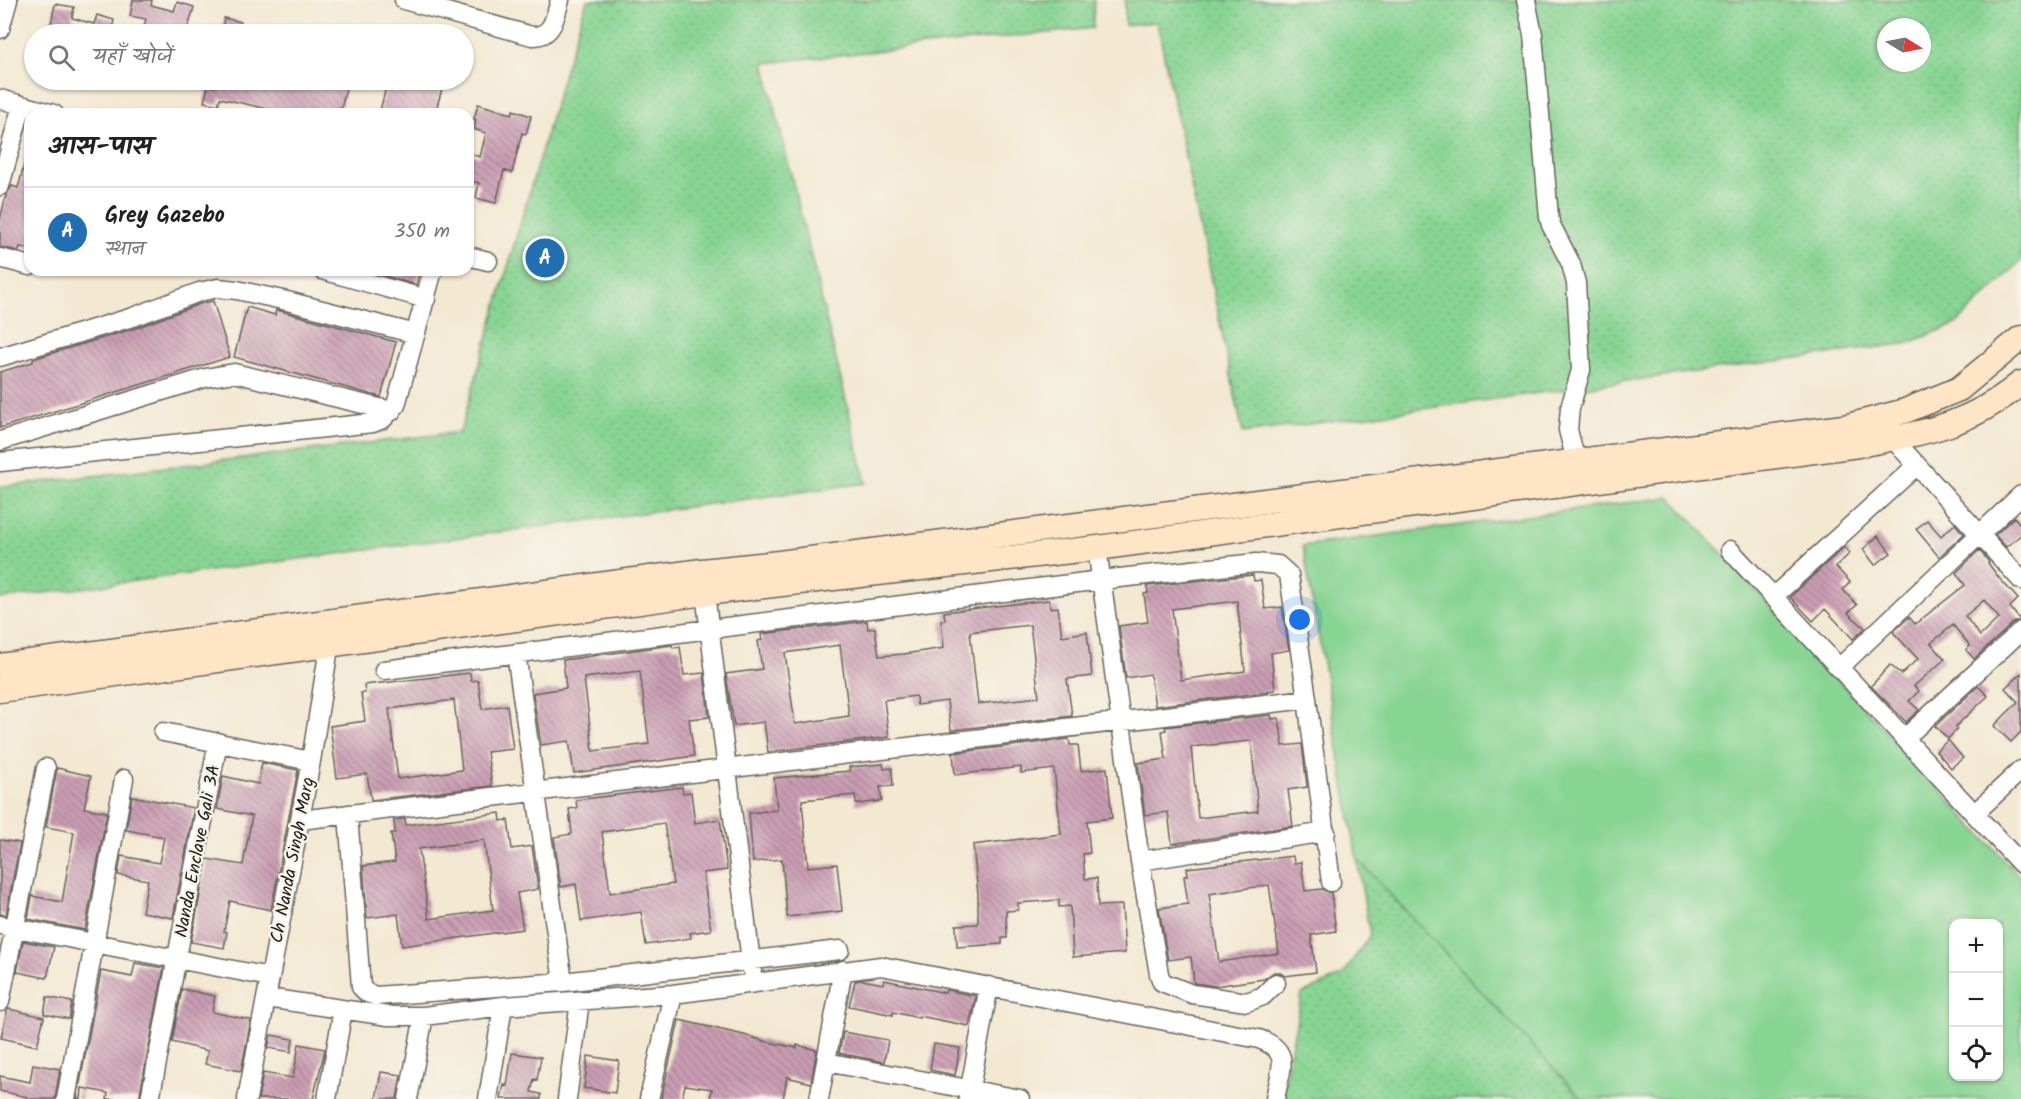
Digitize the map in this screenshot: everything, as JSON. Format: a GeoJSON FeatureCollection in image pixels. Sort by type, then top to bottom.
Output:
{"type":"FeatureCollection","features":[{"type":"Feature","properties":{"kind":"street"},"geometry":{"type":"LineString","coordinates":[[0,29],[8,0]]}},
{"type":"Feature","properties":{"kind":"street"},"geometry":{"type":"LineString","coordinates":[[404,0],[540,37],[548,33],[553,26],[560,0]]}},
{"type":"Feature","properties":{"kind":"street"},"geometry":{"type":"LineString","coordinates":[[1526,0],[1533,35],[1549,217],[1571,264],[1576,283],[1581,370],[1570,408],[1568,424],[1569,441],[1576,461]]}},
{"type":"Feature","properties":{"kind":"street"},"geometry":{"type":"LineString","coordinates":[[0,99],[33,108]]}},
{"type":"Feature","properties":{"kind":"street"},"geometry":{"type":"LineString","coordinates":[[0,186],[22,105]]}},
{"type":"Feature","properties":{"kind":"street"},"geometry":{"type":"LineString","coordinates":[[0,258],[24,264]]}},
{"type":"Feature","properties":{"kind":"street"},"geometry":{"type":"LineString","coordinates":[[474,258],[488,261]]}},
{"type":"Feature","properties":{"kind":"street"},"geometry":{"type":"LineString","coordinates":[[344,276],[426,299]]}},
{"type":"Feature","properties":{"kind":"street"},"geometry":{"type":"LineString","coordinates":[[0,462],[373,423],[383,419],[396,405],[432,276]]}},
{"type":"Feature","properties":{"kind":"street"},"geometry":{"type":"LineString","coordinates":[[0,357],[133,316],[199,292],[218,288],[277,299],[416,334]]}},
{"type":"Feature","properties":{"kind":"street"},"geometry":{"type":"LineString","coordinates":[[0,666],[705,593],[781,574],[1576,461],[1844,427],[1905,411],[1959,389],[2021,338]]}},
{"type":"Feature","properties":{"kind":"street"},"geometry":{"type":"LineString","coordinates":[[0,441],[223,374],[234,374],[392,411]]}},
{"type":"Feature","properties":{"kind":"street"},"geometry":{"type":"LineString","coordinates":[[0,690],[702,571],[781,574],[1097,548],[1858,446],[1952,425],[1980,412],[2021,383]]}},
{"type":"Feature","properties":{"kind":"street"},"geometry":{"type":"LineString","coordinates":[[1875,419],[2021,580]]}},
{"type":"Feature","properties":{"kind":"street"},"geometry":{"type":"LineString","coordinates":[[1773,597],[1916,465]]}},
{"type":"Feature","properties":{"kind":"street"},"geometry":{"type":"LineString","coordinates":[[1839,668],[2021,495]]}},
{"type":"Feature","properties":{"kind":"street"},"geometry":{"type":"LineString","coordinates":[[1097,548],[1140,861],[1162,982],[1192,994],[1247,1002],[1263,996],[1276,983]]}},
{"type":"Feature","properties":{"kind":"street"},"geometry":{"type":"LineString","coordinates":[[1730,550],[2021,864]]}},
{"type":"Feature","properties":{"kind":"street"},"geometry":{"type":"LineString","coordinates":[[384,670],[1101,580],[1256,563],[1278,565],[1289,575],[1326,832],[1331,882]]}},
{"type":"Feature","properties":{"kind":"street"},"geometry":{"type":"LineString","coordinates":[[705,593],[754,984]]}},
{"type":"Feature","properties":{"kind":"street"},"geometry":{"type":"LineString","coordinates":[[1905,738],[2021,631]]}},
{"type":"Feature","properties":{"kind":"street","name":"Ch Nanda Singh Marg"},"geometry":{"type":"LineString","coordinates":[[247,1099],[311,761],[331,633]]}},
{"type":"Feature","properties":{"kind":"street"},"geometry":{"type":"LineString","coordinates":[[516,653],[563,982]]}},
{"type":"Feature","properties":{"kind":"street"},"geometry":{"type":"LineString","coordinates":[[300,820],[1307,699]]}},
{"type":"Feature","properties":{"kind":"street"},"geometry":{"type":"LineString","coordinates":[[163,732],[311,761]]}},
{"type":"Feature","properties":{"kind":"street","name":"Nanda Enclave Gali 3A"},"geometry":{"type":"LineString","coordinates":[[150,1099],[218,742]]}},
{"type":"Feature","properties":{"kind":"street"},"geometry":{"type":"LineString","coordinates":[[0,1002],[7,927],[46,768]]}},
{"type":"Feature","properties":{"kind":"street"},"geometry":{"type":"LineString","coordinates":[[1974,814],[2021,770]]}},
{"type":"Feature","properties":{"kind":"street"},"geometry":{"type":"LineString","coordinates":[[66,1099],[124,779]]}},
{"type":"Feature","properties":{"kind":"street"},"geometry":{"type":"LineString","coordinates":[[348,814],[361,987],[367,993],[376,996],[563,982],[840,950]]}},
{"type":"Feature","properties":{"kind":"street"},"geometry":{"type":"LineString","coordinates":[[1140,861],[1326,832]]}},
{"type":"Feature","properties":{"kind":"street"},"geometry":{"type":"LineString","coordinates":[[7,927],[270,977]]}},
{"type":"Feature","properties":{"kind":"street"},"geometry":{"type":"LineString","coordinates":[[267,998],[388,1017],[424,1016],[503,1006],[673,994],[881,966],[1272,1043],[1279,1049],[1282,1059],[1275,1099]]}},
{"type":"Feature","properties":{"kind":"street"},"geometry":{"type":"LineString","coordinates":[[819,1099],[843,970]]}},
{"type":"Feature","properties":{"kind":"street"},"geometry":{"type":"LineString","coordinates":[[969,1094],[989,986]]}},
{"type":"Feature","properties":{"kind":"street"},"geometry":{"type":"LineString","coordinates":[[649,1099],[673,994]]}},
{"type":"Feature","properties":{"kind":"street"},"geometry":{"type":"LineString","coordinates":[[567,1099],[580,1001]]}},
{"type":"Feature","properties":{"kind":"street"},"geometry":{"type":"LineString","coordinates":[[488,1099],[503,1006]]}},
{"type":"Feature","properties":{"kind":"street"},"geometry":{"type":"LineString","coordinates":[[327,1099],[343,1010]]}},
{"type":"Feature","properties":{"kind":"street"},"geometry":{"type":"LineString","coordinates":[[408,1099],[424,1016]]}},
{"type":"Feature","properties":{"kind":"street"},"geometry":{"type":"LineString","coordinates":[[826,1062],[969,1094],[1020,1099]]}},
{"type":"Feature","properties":{"kind":"green space"},"geometry":{"type":"Polygon","coordinates":[[[587,0],[1094,0],[1093,28],[764,63],[866,483],[0,599],[0,487],[460,432],[587,0]]]}},
{"type":"Feature","properties":{"kind":"green space"},"geometry":{"type":"Polygon","coordinates":[[[1125,0],[2021,0],[2021,261],[1956,324],[1909,343],[1243,433],[1157,22],[1125,25],[1125,0]]]}},
{"type":"Feature","properties":{"kind":"green space"},"geometry":{"type":"Polygon","coordinates":[[[1670,497],[2021,878],[2021,1099],[1582,1099],[1357,859],[1303,546],[1670,497]]]}},
{"type":"Feature","properties":{"kind":"green space"},"geometry":{"type":"Polygon","coordinates":[[[1357,859],[1582,1099],[1281,1099],[1302,994],[1343,975],[1370,935],[1357,859]]]}},
{"type":"Feature","properties":{"kind":"building"},"geometry":{"type":"Polygon","coordinates":[[[133,0],[152,0],[151,5],[174,11],[177,2],[194,7],[189,24],[145,24],[146,19],[130,16],[133,0]]]}},
{"type":"Feature","properties":{"kind":"building"},"geometry":{"type":"Polygon","coordinates":[[[55,4],[74,7],[72,18],[94,24],[51,24],[55,4]]]}},
{"type":"Feature","properties":{"kind":"building"},"geometry":{"type":"Polygon","coordinates":[[[97,15],[114,20],[113,24],[94,24],[97,15]]]}},
{"type":"Feature","properties":{"kind":"building"},"geometry":{"type":"Polygon","coordinates":[[[224,18],[241,22],[240,24],[223,24],[224,18]]]}},
{"type":"Feature","properties":{"kind":"building"},"geometry":{"type":"Polygon","coordinates":[[[207,90],[346,90],[341,108],[263,108],[220,98],[218,105],[204,102],[207,90]]]}},
{"type":"Feature","properties":{"kind":"building"},"geometry":{"type":"Polygon","coordinates":[[[385,90],[442,90],[437,108],[381,108],[385,90]]]}},
{"type":"Feature","properties":{"kind":"building"},"geometry":{"type":"Polygon","coordinates":[[[478,104],[512,114],[513,110],[531,116],[526,134],[522,133],[512,173],[504,170],[496,203],[476,198],[479,183],[474,182],[474,155],[480,157],[486,133],[474,129],[476,120],[474,119],[478,104]]]}},
{"type":"Feature","properties":{"kind":"building"},"geometry":{"type":"Polygon","coordinates":[[[24,166],[24,248],[20,247],[19,251],[0,247],[0,220],[6,195],[12,186],[18,188],[24,166]]]}},
{"type":"Feature","properties":{"kind":"building"},"geometry":{"type":"Polygon","coordinates":[[[385,276],[418,276],[416,285],[385,276]]]}},
{"type":"Feature","properties":{"kind":"building"},"geometry":{"type":"Polygon","coordinates":[[[213,301],[230,357],[0,428],[0,372],[33,362],[33,359],[136,328],[213,301]]]}},
{"type":"Feature","properties":{"kind":"building"},"geometry":{"type":"Polygon","coordinates":[[[247,307],[275,315],[276,310],[396,342],[381,397],[234,357],[247,307]]]}},
{"type":"Feature","properties":{"kind":"building"},"geometry":{"type":"Polygon","coordinates":[[[2014,517],[2021,525],[2021,535],[2006,547],[1995,535],[2014,517]]]}},
{"type":"Feature","properties":{"kind":"building"},"geometry":{"type":"Polygon","coordinates":[[[1927,520],[1941,536],[1955,524],[1964,534],[1939,557],[1916,529],[1927,520]]]}},
{"type":"Feature","properties":{"kind":"building"},"geometry":{"type":"Polygon","coordinates":[[[1878,536],[1891,553],[1875,565],[1863,549],[1878,536]]]}},
{"type":"Feature","properties":{"kind":"building"},"geometry":{"type":"Polygon","coordinates":[[[1844,547],[1850,553],[1836,567],[1850,582],[1843,590],[1857,605],[1848,613],[1865,628],[1853,639],[1825,609],[1813,621],[1790,597],[1844,547]]]}},
{"type":"Feature","properties":{"kind":"building"},"geometry":{"type":"Polygon","coordinates":[[[1979,550],[2018,599],[2010,607],[2020,620],[2013,623],[1974,659],[1966,650],[1970,646],[1953,625],[1931,643],[1945,659],[1914,686],[1919,691],[1909,701],[1919,710],[1906,722],[1871,686],[1890,665],[1901,674],[1918,659],[1893,632],[1909,617],[1915,624],[1965,585],[1956,573],[1979,550]],[[1984,600],[1965,616],[1980,636],[1999,618],[1984,600]]]}},
{"type":"Feature","properties":{"kind":"building"},"geometry":{"type":"Polygon","coordinates":[[[1253,575],[1254,581],[1261,580],[1265,609],[1282,607],[1289,650],[1271,653],[1275,690],[1155,706],[1150,674],[1126,678],[1119,626],[1148,622],[1144,594],[1148,593],[1147,586],[1253,575]],[[1237,601],[1172,609],[1181,680],[1245,671],[1237,601]]]}},
{"type":"Feature","properties":{"kind":"building"},"geometry":{"type":"Polygon","coordinates":[[[1049,600],[1050,608],[1058,607],[1062,636],[1087,632],[1092,676],[1067,679],[1072,716],[951,730],[947,701],[917,705],[916,696],[884,700],[889,737],[768,752],[764,722],[734,726],[726,674],[762,669],[758,641],[762,640],[761,634],[867,621],[868,629],[875,628],[879,656],[904,654],[944,648],[941,620],[945,620],[944,612],[1049,600]],[[1030,625],[970,632],[978,704],[1039,697],[1030,625]],[[840,645],[785,653],[795,724],[849,716],[840,645]]]}},
{"type":"Feature","properties":{"kind":"building"},"geometry":{"type":"Polygon","coordinates":[[[672,645],[673,648],[680,647],[684,675],[704,673],[709,717],[689,719],[694,756],[574,773],[569,741],[541,745],[533,693],[566,688],[563,660],[672,645]],[[640,671],[584,678],[593,751],[649,744],[640,671]]]}},
{"type":"Feature","properties":{"kind":"building"},"geometry":{"type":"Polygon","coordinates":[[[470,673],[471,681],[478,680],[482,709],[507,705],[513,749],[487,752],[492,786],[371,800],[367,774],[337,778],[330,726],[365,721],[361,693],[365,693],[364,685],[470,673]],[[454,700],[389,709],[398,779],[462,770],[454,700]]]}},
{"type":"Feature","properties":{"kind":"building"},"geometry":{"type":"Polygon","coordinates":[[[2021,673],[2021,732],[2011,742],[1994,726],[2018,702],[2005,688],[2021,673]]]}},
{"type":"Feature","properties":{"kind":"building"},"geometry":{"type":"Polygon","coordinates":[[[1978,686],[1988,696],[1955,727],[1957,729],[1948,739],[1935,726],[1978,686]]]}},
{"type":"Feature","properties":{"kind":"building"},"geometry":{"type":"Polygon","coordinates":[[[1271,715],[1272,719],[1279,718],[1283,746],[1302,744],[1307,787],[1288,790],[1293,826],[1172,844],[1168,812],[1145,815],[1138,763],[1166,759],[1162,731],[1166,730],[1165,727],[1271,715]],[[1251,741],[1191,747],[1198,818],[1258,811],[1251,741]]]}},
{"type":"Feature","properties":{"kind":"building"},"geometry":{"type":"Polygon","coordinates":[[[1069,739],[1070,745],[1078,745],[1081,771],[1107,768],[1112,818],[1087,821],[1090,853],[1083,854],[1085,879],[1097,878],[1098,906],[1122,905],[1125,953],[1073,957],[1070,906],[1059,907],[1059,900],[1018,903],[1018,910],[1006,911],[1007,938],[1002,938],[1002,944],[957,947],[956,925],[978,924],[978,894],[973,845],[1061,834],[1054,769],[1021,773],[1021,767],[955,775],[953,753],[1069,739]]]}},
{"type":"Feature","properties":{"kind":"building"},"geometry":{"type":"Polygon","coordinates":[[[1948,740],[1963,758],[1951,768],[1936,751],[1948,740]]]}},
{"type":"Feature","properties":{"kind":"building"},"geometry":{"type":"Polygon","coordinates":[[[262,763],[298,770],[271,910],[230,901],[224,931],[227,932],[224,948],[191,942],[207,859],[243,865],[252,816],[217,809],[223,776],[258,784],[262,763]]]}},
{"type":"Feature","properties":{"kind":"building"},"geometry":{"type":"Polygon","coordinates":[[[883,764],[884,769],[892,768],[893,786],[880,787],[882,801],[856,804],[855,795],[802,800],[808,867],[837,864],[842,911],[787,917],[782,859],[753,862],[749,813],[777,810],[774,778],[850,771],[849,767],[883,764]]]}},
{"type":"Feature","properties":{"kind":"building"},"geometry":{"type":"Polygon","coordinates":[[[57,768],[91,776],[84,808],[107,812],[85,930],[28,919],[32,896],[62,902],[74,832],[46,827],[57,768]]]}},
{"type":"Feature","properties":{"kind":"building"},"geometry":{"type":"Polygon","coordinates":[[[682,787],[683,793],[691,792],[695,823],[720,819],[727,870],[703,873],[711,930],[690,933],[691,938],[646,945],[641,912],[581,921],[576,884],[561,887],[554,837],[572,834],[569,809],[577,808],[576,800],[682,787]],[[664,823],[602,832],[610,893],[673,884],[664,823]]]}},
{"type":"Feature","properties":{"kind":"building"},"geometry":{"type":"Polygon","coordinates":[[[132,796],[194,808],[173,918],[142,912],[148,880],[118,875],[121,856],[159,863],[164,837],[126,830],[132,796]]]}},
{"type":"Feature","properties":{"kind":"building"},"geometry":{"type":"Polygon","coordinates":[[[500,813],[501,821],[508,820],[512,849],[532,846],[538,889],[517,893],[523,929],[402,946],[398,914],[367,918],[363,866],[395,862],[391,833],[395,833],[394,820],[405,819],[406,825],[500,813]],[[484,840],[419,849],[429,919],[493,910],[484,840]]]}},
{"type":"Feature","properties":{"kind":"building"},"geometry":{"type":"Polygon","coordinates":[[[0,840],[20,843],[6,915],[0,914],[0,840]]]}},
{"type":"Feature","properties":{"kind":"building"},"geometry":{"type":"Polygon","coordinates":[[[1293,856],[1294,863],[1301,862],[1305,891],[1322,889],[1331,893],[1336,931],[1311,935],[1316,972],[1285,976],[1274,972],[1264,979],[1215,986],[1194,983],[1191,957],[1168,960],[1159,908],[1188,904],[1184,876],[1188,875],[1187,868],[1293,856]],[[1269,885],[1209,894],[1219,962],[1279,953],[1269,885]]]}},
{"type":"Feature","properties":{"kind":"building"},"geometry":{"type":"Polygon","coordinates":[[[23,941],[54,947],[47,978],[17,972],[23,941]]]}},
{"type":"Feature","properties":{"kind":"building"},"geometry":{"type":"Polygon","coordinates":[[[135,963],[164,968],[139,1099],[107,1099],[108,1093],[82,1088],[81,1099],[77,1099],[101,971],[132,977],[135,963]]]}},
{"type":"Feature","properties":{"kind":"building"},"geometry":{"type":"Polygon","coordinates":[[[884,980],[945,993],[946,990],[976,996],[969,1026],[849,1006],[855,981],[883,984],[884,980]]]}},
{"type":"Feature","properties":{"kind":"building"},"geometry":{"type":"Polygon","coordinates":[[[182,989],[215,996],[212,1012],[251,1020],[241,1071],[205,1064],[208,1051],[172,1042],[182,989]]]}},
{"type":"Feature","properties":{"kind":"building"},"geometry":{"type":"Polygon","coordinates":[[[47,997],[72,1002],[69,1019],[44,1014],[47,997]]]}},
{"type":"Feature","properties":{"kind":"building"},"geometry":{"type":"Polygon","coordinates":[[[9,1009],[44,1017],[37,1046],[1,1038],[9,1009]]]}},
{"type":"Feature","properties":{"kind":"building"},"geometry":{"type":"Polygon","coordinates":[[[679,1020],[768,1042],[817,1050],[811,1083],[787,1077],[783,1099],[710,1099],[712,1089],[685,1085],[682,1099],[661,1099],[679,1020]]]}},
{"type":"Feature","properties":{"kind":"building"},"geometry":{"type":"Polygon","coordinates":[[[843,1032],[888,1040],[884,1062],[839,1053],[843,1032]]]}},
{"type":"Feature","properties":{"kind":"building"},"geometry":{"type":"Polygon","coordinates":[[[271,1035],[293,1039],[291,1052],[268,1048],[271,1035]]]}},
{"type":"Feature","properties":{"kind":"building"},"geometry":{"type":"Polygon","coordinates":[[[299,1044],[325,1049],[313,1099],[258,1099],[263,1073],[293,1078],[299,1044]]]}},
{"type":"Feature","properties":{"kind":"building"},"geometry":{"type":"Polygon","coordinates":[[[934,1044],[960,1048],[955,1075],[930,1070],[934,1044]]]}},
{"type":"Feature","properties":{"kind":"building"},"geometry":{"type":"Polygon","coordinates":[[[512,1053],[541,1057],[537,1080],[534,1079],[531,1092],[541,1094],[541,1099],[501,1099],[504,1085],[507,1086],[512,1053]]]}},
{"type":"Feature","properties":{"kind":"building"},"geometry":{"type":"Polygon","coordinates":[[[588,1056],[619,1061],[615,1093],[584,1088],[588,1056]]]}},
{"type":"Feature","properties":{"kind":"building"},"geometry":{"type":"Polygon","coordinates":[[[33,1064],[60,1069],[55,1099],[28,1099],[28,1097],[0,1091],[0,1076],[30,1082],[33,1064]]]}},
{"type":"Feature","properties":{"kind":"building"},"geometry":{"type":"Polygon","coordinates":[[[381,1072],[401,1075],[397,1099],[376,1099],[381,1072]]]}},
{"type":"Feature","properties":{"kind":"place","name":"Grey Gazebo"},"geometry":{"type":"Point","coordinates":[545,258]}}]}
